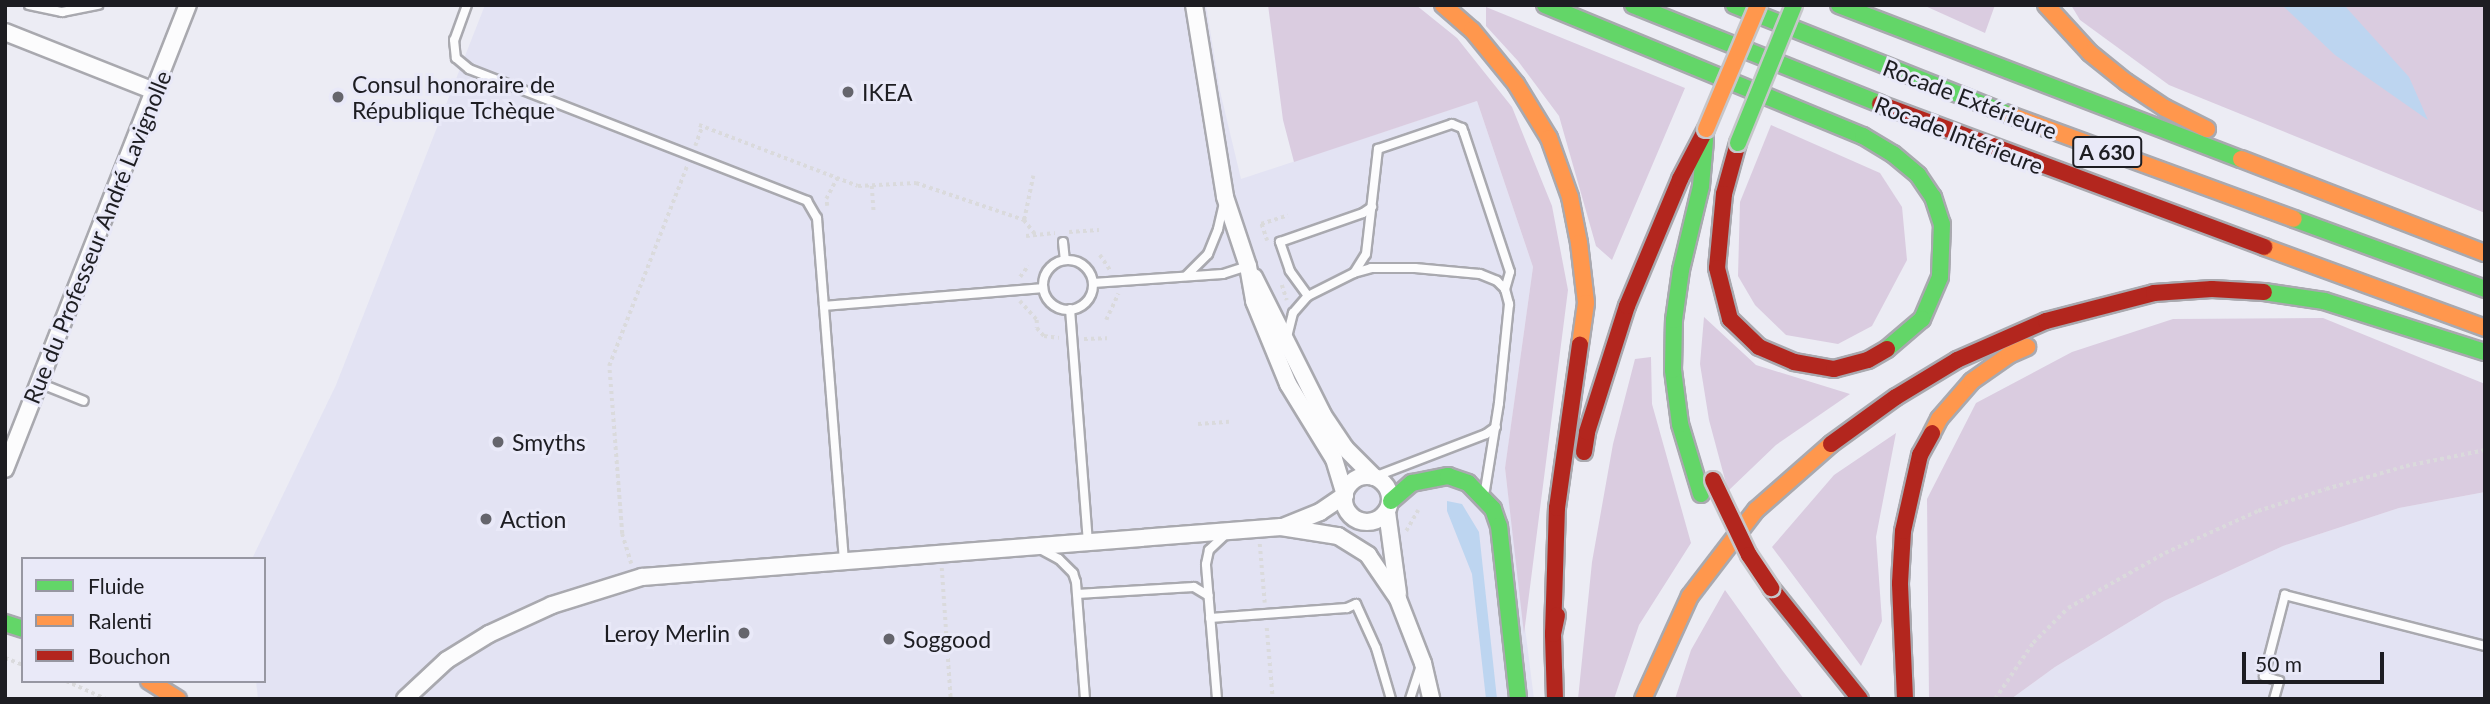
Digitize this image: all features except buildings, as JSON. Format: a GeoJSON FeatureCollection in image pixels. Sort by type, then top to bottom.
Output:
{"type":"FeatureCollection","features":[{"type":"Feature","properties":{"kind":"main road"},"geometry":{"type":"LineString","coordinates":[[1443,5],[1472,30],[1516,84],[1549,138],[1570,197],[1578,243],[1586,303],[1557,508],[1553,634],[1555,699]]}},
{"type":"Feature","properties":{"kind":"main road"},"geometry":{"type":"LineString","coordinates":[[1545,5],[1863,136],[1893,154],[1918,175],[1933,197],[1942,224],[1944,256],[1940,277],[1922,319],[1888,349],[1868,360],[1834,369],[1794,362],[1759,348],[1730,319],[1717,268],[1724,194],[1738,143]]}},
{"type":"Feature","properties":{"kind":"main road","name":"Rocade Intérieure"},"geometry":{"type":"LineString","coordinates":[[1633,5],[1973,142],[2485,328]]}},
{"type":"Feature","properties":{"kind":"main road","name":"Rocade Extérieure"},"geometry":{"type":"LineString","coordinates":[[1734,5],[1965,99],[2485,289]]}},
{"type":"Feature","properties":{"kind":"main road"},"geometry":{"type":"LineString","coordinates":[[1581,472],[1587,432],[1627,306],[1679,178],[1706,129],[1758,5]]}},
{"type":"Feature","properties":{"kind":"main road"},"geometry":{"type":"LineString","coordinates":[[1690,356],[1695,271],[1705,219],[1714,190],[1738,143],[1794,5]]}},
{"type":"Feature","properties":{"kind":"main road"},"geometry":{"type":"LineString","coordinates":[[1839,5],[2485,253]]}},
{"type":"Feature","properties":{"kind":"main road"},"geometry":{"type":"LineString","coordinates":[[2046,5],[2090,53],[2165,108],[2410,224]]}},
{"type":"Feature","properties":{"kind":"main road"},"geometry":{"type":"LineString","coordinates":[[1706,129],[1701,186],[1681,270],[1674,320],[1673,370],[1681,424],[1701,494],[1736,565],[1860,699]]}},
{"type":"Feature","properties":{"kind":"main road"},"geometry":{"type":"LineString","coordinates":[[1643,699],[1690,596],[1756,510],[1798,470],[1896,397],[1957,360],[2001,339],[2046,321],[2154,293],[2212,289],[2270,292],[2310,299],[2485,352]]}},
{"type":"Feature","properties":{"kind":"main road"},"geometry":{"type":"LineString","coordinates":[[1905,699],[1900,583],[1903,531],[1920,455],[1939,419],[1972,381],[2009,355],[2154,293]]}},
{"type":"Feature","properties":{"kind":"main road"},"geometry":{"type":"LineString","coordinates":[[1707,456],[1713,480],[1786,634]]}},
{"type":"Feature","properties":{"kind":"main road"},"geometry":{"type":"LineString","coordinates":[[1389,507],[1412,483],[1431,477],[1448,476],[1468,483],[1493,509],[1499,526],[1518,699]]}},
{"type":"Feature","properties":{"kind":"main road"},"geometry":{"type":"LineString","coordinates":[[1553,634],[1573,527]]}},
{"type":"Feature","properties":{"kind":"main road"},"geometry":{"type":"LineString","coordinates":[[1661,699],[1690,596]]}},
{"type":"Feature","properties":{"kind":"main road"},"geometry":{"type":"LineString","coordinates":[[152,683],[178,699]]}},
{"type":"Feature","properties":{"kind":"street","name":"Rue du Professeur André Lavignolle"},"geometry":{"type":"LineString","coordinates":[[5,469],[188,5]]}},
{"type":"Feature","properties":{"kind":"street"},"geometry":{"type":"LineString","coordinates":[[1194,5],[1225,197],[1248,266],[1254,301],[1269,342],[1288,384],[1334,459],[1347,510],[1359,520],[1374,521],[1389,507]]}},
{"type":"Feature","properties":{"kind":"street"},"geometry":{"type":"LineString","coordinates":[[5,32],[154,91]]}},
{"type":"Feature","properties":{"kind":"street"},"geometry":{"type":"LineString","coordinates":[[1248,266],[1336,435],[1374,477],[1387,486],[1398,599]]}},
{"type":"Feature","properties":{"kind":"street"},"geometry":{"type":"LineString","coordinates":[[1281,527],[1320,512],[1345,495],[1359,478],[1374,477]]}},
{"type":"Feature","properties":{"kind":"street"},"geometry":{"type":"LineString","coordinates":[[405,699],[432,671],[479,639],[552,605],[642,577],[1281,527],[1318,531],[1351,541],[1368,555],[1398,599],[1423,663],[1432,699]]}},
{"type":"Feature","properties":{"kind":"lane"},"geometry":{"type":"LineString","coordinates":[[29,5],[62,12],[98,5]]}},
{"type":"Feature","properties":{"kind":"lane"},"geometry":{"type":"LineString","coordinates":[[467,5],[454,40],[456,58],[469,69],[807,201],[817,218],[844,561]]}},
{"type":"Feature","properties":{"kind":"lane"},"geometry":{"type":"LineString","coordinates":[[1354,273],[1366,254],[1378,149],[1446,125],[1462,128],[1510,272],[1506,289],[1509,304],[1496,427],[1484,498]]}},
{"type":"Feature","properties":{"kind":"lane"},"geometry":{"type":"LineString","coordinates":[[1186,276],[1208,254],[1218,229],[1225,197]]}},
{"type":"Feature","properties":{"kind":"lane"},"geometry":{"type":"LineString","coordinates":[[1308,296],[1290,271],[1280,242],[1363,213],[1372,207]]}},
{"type":"Feature","properties":{"kind":"lane"},"geometry":{"type":"LineString","coordinates":[[1063,242],[1065,260]]}},
{"type":"Feature","properties":{"kind":"lane"},"geometry":{"type":"LineString","coordinates":[[1065,260],[1073,260],[1087,268],[1093,283],[1089,298],[1070,309],[1049,301],[1044,288],[1046,272],[1065,260]]}},
{"type":"Feature","properties":{"kind":"lane"},"geometry":{"type":"LineString","coordinates":[[1093,283],[1223,274],[1248,266]]}},
{"type":"Feature","properties":{"kind":"lane"},"geometry":{"type":"LineString","coordinates":[[1287,340],[1293,313],[1308,296],[1354,273],[1388,267],[1480,274],[1506,289]]}},
{"type":"Feature","properties":{"kind":"lane"},"geometry":{"type":"LineString","coordinates":[[824,306],[1044,288]]}},
{"type":"Feature","properties":{"kind":"lane"},"geometry":{"type":"LineString","coordinates":[[1070,309],[1088,542]]}},
{"type":"Feature","properties":{"kind":"lane"},"geometry":{"type":"LineString","coordinates":[[39,383],[84,401]]}},
{"type":"Feature","properties":{"kind":"lane"},"geometry":{"type":"LineString","coordinates":[[1374,477],[1486,434],[1496,427]]}},
{"type":"Feature","properties":{"kind":"lane"},"geometry":{"type":"LineString","coordinates":[[1217,699],[1206,564],[1209,550],[1229,532]]}},
{"type":"Feature","properties":{"kind":"lane"},"geometry":{"type":"LineString","coordinates":[[1035,546],[1059,559],[1073,573],[1085,699]]}},
{"type":"Feature","properties":{"kind":"lane"},"geometry":{"type":"LineString","coordinates":[[1077,594],[1194,587],[1209,596]]}},
{"type":"Feature","properties":{"kind":"lane"},"geometry":{"type":"LineString","coordinates":[[2274,699],[2279,681],[2264,676],[2285,595],[2485,646]]}},
{"type":"Feature","properties":{"kind":"lane"},"geometry":{"type":"LineString","coordinates":[[1210,618],[1347,608],[1356,604],[1376,648],[1391,699]]}},
{"type":"Feature","properties":{"kind":"lane"},"geometry":{"type":"LineString","coordinates":[[1410,699],[1423,663]]}},
{"type":"Feature","properties":{"kind":"path"},"geometry":{"type":"LineString","coordinates":[[643,563],[630,564],[622,534],[609,366],[701,126],[858,186],[915,183],[1024,219],[1035,234]]}},
{"type":"Feature","properties":{"kind":"path"},"geometry":{"type":"LineString","coordinates":[[809,167],[811,161]]}},
{"type":"Feature","properties":{"kind":"path"},"geometry":{"type":"LineString","coordinates":[[1024,219],[1033,176]]}},
{"type":"Feature","properties":{"kind":"path"},"geometry":{"type":"LineString","coordinates":[[828,217],[826,199],[837,178]]}},
{"type":"Feature","properties":{"kind":"path"},"geometry":{"type":"LineString","coordinates":[[872,186],[874,212]]}},
{"type":"Feature","properties":{"kind":"path"},"geometry":{"type":"LineString","coordinates":[[1028,267],[1018,279],[1020,302],[1037,320],[1037,328],[1044,336],[1072,339],[1107,338]]}},
{"type":"Feature","properties":{"kind":"path"},"geometry":{"type":"LineString","coordinates":[[1198,424],[1229,422]]}},
{"type":"Feature","properties":{"kind":"path"},"geometry":{"type":"LineString","coordinates":[[1995,699],[2033,643],[2058,617],[2094,592],[2165,553],[2258,511],[2326,489],[2406,466],[2485,450]]}},
{"type":"Feature","properties":{"kind":"path"},"geometry":{"type":"LineString","coordinates":[[941,553],[951,699]]}},
{"type":"Feature","properties":{"kind":"path"},"geometry":{"type":"LineString","coordinates":[[70,683],[106,699]]}},
{"type":"Feature","properties":{"kind":"shaded area"},"geometry":{"type":"Polygon","coordinates":[[[485,5],[1206,5],[1220,91],[1241,179],[1477,101],[1533,267],[1505,469],[1534,699],[258,699],[256,683],[266,683],[266,557],[253,557],[336,385],[485,5]]]}},
{"type":"Feature","properties":{"kind":"shaded area"},"geometry":{"type":"Polygon","coordinates":[[[1268,5],[1416,5],[1457,38],[1512,107],[1552,206],[1568,290],[1524,634],[1505,468],[1533,267],[1477,101],[1294,162],[1283,120],[1268,5]]]}},
{"type":"Feature","properties":{"kind":"shaded area"},"geometry":{"type":"Polygon","coordinates":[[[1923,5],[1995,5],[1985,33],[1923,5]]]}},
{"type":"Feature","properties":{"kind":"shaded area"},"geometry":{"type":"Polygon","coordinates":[[[2071,5],[2485,5],[2485,213],[2169,85],[2080,20],[2071,5]]]}},
{"type":"Feature","properties":{"kind":"shaded area"},"geometry":{"type":"Polygon","coordinates":[[[1486,7],[1685,88],[1612,260],[1596,246],[1559,116],[1518,61],[1486,26],[1486,7]]]}},
{"type":"Feature","properties":{"kind":"shaded area"},"geometry":{"type":"Polygon","coordinates":[[[1771,125],[1880,173],[1902,207],[1907,260],[1872,326],[1838,344],[1786,335],[1755,305],[1738,276],[1740,202],[1771,125]]]}},
{"type":"Feature","properties":{"kind":"shaded area"},"geometry":{"type":"Polygon","coordinates":[[[1704,317],[1756,365],[1850,394],[1776,445],[1728,491],[1709,420],[1700,364],[1704,317]]]}},
{"type":"Feature","properties":{"kind":"shaded area"},"geometry":{"type":"Polygon","coordinates":[[[2323,318],[2485,384],[2485,492],[2399,508],[2283,546],[2164,601],[2055,667],[2011,699],[1929,699],[1927,499],[1976,403],[2072,352],[2173,319],[2323,318]]]}},
{"type":"Feature","properties":{"kind":"shaded area"},"geometry":{"type":"Polygon","coordinates":[[[1651,357],[1652,404],[1691,543],[1639,625],[1614,699],[1578,699],[1592,562],[1613,444],[1635,359],[1651,357]]]}},
{"type":"Feature","properties":{"kind":"shaded area"},"geometry":{"type":"Polygon","coordinates":[[[1896,433],[1876,537],[1882,621],[1861,666],[1772,547],[1834,475],[1896,433]]]}},
{"type":"Feature","properties":{"kind":"shaded area"},"geometry":{"type":"Polygon","coordinates":[[[2485,492],[2485,699],[2011,699],[2055,667],[2164,601],[2283,546],[2399,508],[2485,492]]]}},
{"type":"Feature","properties":{"kind":"shaded area"},"geometry":{"type":"Polygon","coordinates":[[[1725,590],[1804,699],[1675,699],[1691,650],[1725,590]]]}},
{"type":"Feature","properties":{"kind":"water"},"geometry":{"type":"Polygon","coordinates":[[[2282,5],[2344,5],[2409,77],[2428,120],[2335,55],[2282,5]]]}},
{"type":"Feature","properties":{"kind":"water"},"geometry":{"type":"Polygon","coordinates":[[[1447,501],[1462,504],[1479,532],[1497,699],[1486,699],[1472,574],[1447,511],[1447,501]]]}},
{"type":"Feature","properties":{"kind":"traffic: fast"},"geometry":{"type":"LineString","coordinates":[[1545,5],[1863,136],[1893,154],[1918,175],[1933,197],[1942,224],[1940,277],[1922,319],[1887,349]]}},
{"type":"Feature","properties":{"kind":"traffic: fast"},"geometry":{"type":"LineString","coordinates":[[1633,5],[1880,104]]}},
{"type":"Feature","properties":{"kind":"traffic: fast"},"geometry":{"type":"LineString","coordinates":[[1734,5],[2010,115]]}},
{"type":"Feature","properties":{"kind":"traffic: fast"},"geometry":{"type":"LineString","coordinates":[[1738,143],[1794,5]]}},
{"type":"Feature","properties":{"kind":"traffic: fast"},"geometry":{"type":"LineString","coordinates":[[1839,5],[2241,159]]}},
{"type":"Feature","properties":{"kind":"traffic: fast"},"geometry":{"type":"LineString","coordinates":[[1701,494],[1680,424],[1673,370],[1674,320],[1681,270],[1701,186],[1705,140]]}},
{"type":"Feature","properties":{"kind":"traffic: fast"},"geometry":{"type":"LineString","coordinates":[[2294,219],[2485,289]]}},
{"type":"Feature","properties":{"kind":"traffic: fast"},"geometry":{"type":"LineString","coordinates":[[2264,292],[2324,301],[2485,352]]}},
{"type":"Feature","properties":{"kind":"traffic: fast"},"geometry":{"type":"LineString","coordinates":[[1391,501],[1412,483],[1448,476],[1468,483],[1493,509],[1499,526],[1518,699]]}},
{"type":"Feature","properties":{"kind":"traffic: fast"},"geometry":{"type":"LineString","coordinates":[[5,623],[21,628]]}},
{"type":"Feature","properties":{"kind":"traffic: slow"},"geometry":{"type":"LineString","coordinates":[[1443,5],[1472,30],[1516,84],[1549,138],[1570,197],[1579,243],[1586,303],[1580,345]]}},
{"type":"Feature","properties":{"kind":"traffic: slow"},"geometry":{"type":"LineString","coordinates":[[1706,129],[1758,5]]}},
{"type":"Feature","properties":{"kind":"traffic: slow"},"geometry":{"type":"LineString","coordinates":[[2046,5],[2090,53],[2126,82],[2165,108],[2207,129]]}},
{"type":"Feature","properties":{"kind":"traffic: slow"},"geometry":{"type":"LineString","coordinates":[[2010,115],[2294,219]]}},
{"type":"Feature","properties":{"kind":"traffic: slow"},"geometry":{"type":"LineString","coordinates":[[2241,159],[2485,253]]}},
{"type":"Feature","properties":{"kind":"traffic: slow"},"geometry":{"type":"LineString","coordinates":[[2264,247],[2485,328]]}},
{"type":"Feature","properties":{"kind":"traffic: slow"},"geometry":{"type":"LineString","coordinates":[[1932,433],[1939,419],[1972,381],[2009,355],[2027,347]]}},
{"type":"Feature","properties":{"kind":"traffic: slow"},"geometry":{"type":"LineString","coordinates":[[1643,699],[1690,596],[1756,510],[1831,444]]}},
{"type":"Feature","properties":{"kind":"traffic: slow"},"geometry":{"type":"LineString","coordinates":[[152,683],[178,699]]}},
{"type":"Feature","properties":{"kind":"traffic: jam"},"geometry":{"type":"LineString","coordinates":[[1880,104],[2264,247]]}},
{"type":"Feature","properties":{"kind":"traffic: jam"},"geometry":{"type":"LineString","coordinates":[[1584,452],[1587,432],[1627,306],[1680,179],[1706,129]]}},
{"type":"Feature","properties":{"kind":"traffic: jam"},"geometry":{"type":"LineString","coordinates":[[1738,143],[1724,194],[1717,268],[1730,319],[1759,347],[1794,362],[1834,369],[1868,360],[1887,349]]}},
{"type":"Feature","properties":{"kind":"traffic: jam"},"geometry":{"type":"LineString","coordinates":[[1831,444],[1896,397],[1957,360],[2046,321],[2154,293],[2212,289],[2264,292]]}},
{"type":"Feature","properties":{"kind":"traffic: jam"},"geometry":{"type":"LineString","coordinates":[[1553,634],[1557,508],[1580,345]]}},
{"type":"Feature","properties":{"kind":"traffic: jam"},"geometry":{"type":"LineString","coordinates":[[1905,699],[1900,583],[1903,531],[1920,455],[1932,433]]}},
{"type":"Feature","properties":{"kind":"traffic: jam"},"geometry":{"type":"LineString","coordinates":[[1713,480],[1749,555],[1771,588]]}},
{"type":"Feature","properties":{"kind":"traffic: jam"},"geometry":{"type":"LineString","coordinates":[[1771,588],[1860,699]]}},
{"type":"Feature","properties":{"kind":"traffic: jam"},"geometry":{"type":"LineString","coordinates":[[1555,699],[1553,634],[1557,615]]}},
{"type":"Feature","properties":{"kind":"place","name":"IKEA"},"geometry":{"type":"Point","coordinates":[848,92]}},
{"type":"Feature","properties":{"kind":"place","name":"Consul honoraire de République Tchèque"},"geometry":{"type":"Point","coordinates":[338,97]}},
{"type":"Feature","properties":{"kind":"place","name":"Smyths"},"geometry":{"type":"Point","coordinates":[498,442]}},
{"type":"Feature","properties":{"kind":"place","name":"Action"},"geometry":{"type":"Point","coordinates":[486,519]}},
{"type":"Feature","properties":{"kind":"place","name":"Leroy Merlin"},"geometry":{"type":"Point","coordinates":[744,633]}},
{"type":"Feature","properties":{"kind":"place","name":"Soggood"},"geometry":{"type":"Point","coordinates":[889,639]}}]}
